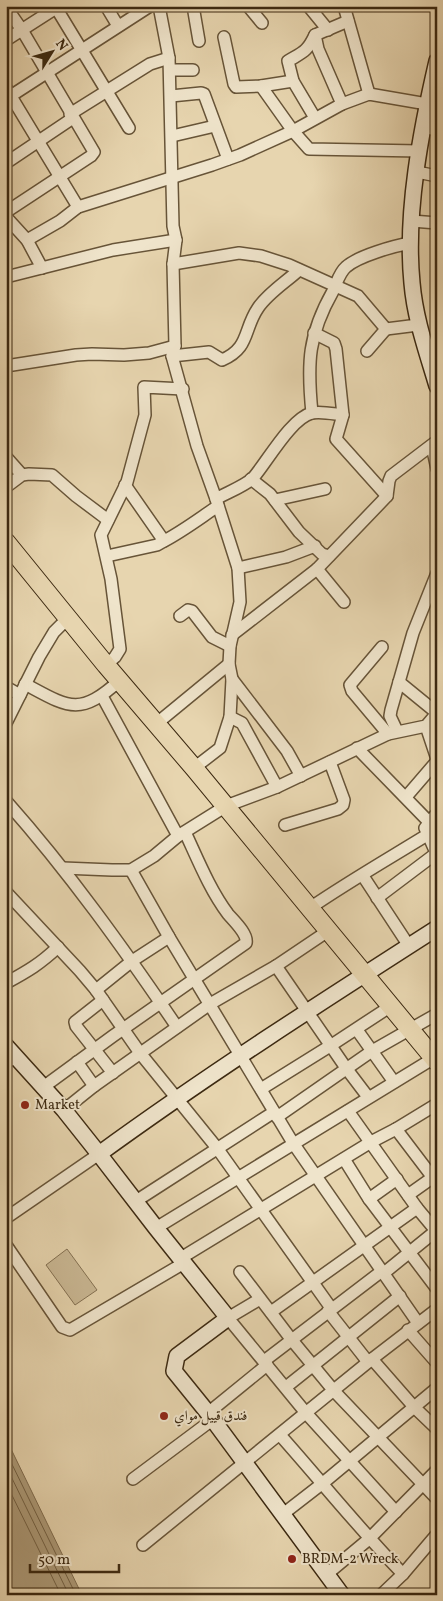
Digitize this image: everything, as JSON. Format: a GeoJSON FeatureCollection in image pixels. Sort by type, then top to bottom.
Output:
{"type":"FeatureCollection","features":[{"type":"Feature","properties":{"kind":"main road"},"geometry":{"type":"LineString","coordinates":[[8,548],[226,806],[435,1060]]}},
{"type":"Feature","properties":{"kind":"street"},"geometry":{"type":"LineString","coordinates":[[106,6],[118,26]]}},
{"type":"Feature","properties":{"kind":"street"},"geometry":{"type":"LineString","coordinates":[[78,207],[61,176],[8,94],[46,74],[150,6]]}},
{"type":"Feature","properties":{"kind":"street"},"geometry":{"type":"LineString","coordinates":[[159,6],[169,64],[172,136],[173,226],[176,240],[173,264],[173,351],[197,446],[238,568],[240,602],[231,640],[229,664],[232,679],[230,717],[220,748],[194,768]]}},
{"type":"Feature","properties":{"kind":"street"},"geometry":{"type":"LineString","coordinates":[[194,6],[199,40]]}},
{"type":"Feature","properties":{"kind":"street"},"geometry":{"type":"LineString","coordinates":[[248,6],[262,23]]}},
{"type":"Feature","properties":{"kind":"street"},"geometry":{"type":"LineString","coordinates":[[312,6],[310,8],[328,30]]}},
{"type":"Feature","properties":{"kind":"street"},"geometry":{"type":"LineString","coordinates":[[344,6],[369,94]]}},
{"type":"Feature","properties":{"kind":"street"},"geometry":{"type":"LineString","coordinates":[[6,7],[22,30],[46,74],[94,152],[6,212]]}},
{"type":"Feature","properties":{"kind":"street"},"geometry":{"type":"LineString","coordinates":[[6,40],[57,7],[129,128]]}},
{"type":"Feature","properties":{"kind":"street"},"geometry":{"type":"LineString","coordinates":[[315,118],[293,81],[288,61],[309,48],[314,35],[348,21]]}},
{"type":"Feature","properties":{"kind":"street"},"geometry":{"type":"LineString","coordinates":[[314,35],[318,49],[342,104]]}},
{"type":"Feature","properties":{"kind":"street"},"geometry":{"type":"LineString","coordinates":[[224,37],[234,84],[239,87],[261,86],[293,81]]}},
{"type":"Feature","properties":{"kind":"street"},"geometry":{"type":"LineString","coordinates":[[437,61],[427,104],[430,129],[420,151],[410,243],[412,283],[418,325],[437,386]]}},
{"type":"Feature","properties":{"kind":"street"},"geometry":{"type":"LineString","coordinates":[[6,163],[106,90],[150,64],[169,64],[193,70]]}},
{"type":"Feature","properties":{"kind":"street"},"geometry":{"type":"LineString","coordinates":[[261,86],[293,132],[310,149],[420,151]]}},
{"type":"Feature","properties":{"kind":"street"},"geometry":{"type":"LineString","coordinates":[[170,96],[204,94],[228,159]]}},
{"type":"Feature","properties":{"kind":"street"},"geometry":{"type":"LineString","coordinates":[[27,240],[60,221],[78,207],[228,159],[293,132],[342,104],[369,94],[427,104]]}},
{"type":"Feature","properties":{"kind":"street"},"geometry":{"type":"LineString","coordinates":[[172,136],[215,126]]}},
{"type":"Feature","properties":{"kind":"street"},"geometry":{"type":"LineString","coordinates":[[417,172],[437,176]]}},
{"type":"Feature","properties":{"kind":"street"},"geometry":{"type":"LineString","coordinates":[[6,217],[27,240],[42,268]]}},
{"type":"Feature","properties":{"kind":"street"},"geometry":{"type":"LineString","coordinates":[[412,221],[437,223]]}},
{"type":"Feature","properties":{"kind":"street"},"geometry":{"type":"LineString","coordinates":[[6,278],[113,250],[176,240]]}},
{"type":"Feature","properties":{"kind":"street"},"geometry":{"type":"LineString","coordinates":[[312,413],[308,376],[309,354],[319,318],[344,269],[350,264],[390,247],[410,243]]}},
{"type":"Feature","properties":{"kind":"street"},"geometry":{"type":"LineString","coordinates":[[173,264],[239,253],[261,256],[299,270],[358,296],[386,329]]}},
{"type":"Feature","properties":{"kind":"street"},"geometry":{"type":"LineString","coordinates":[[6,366],[84,354],[124,355],[173,351],[209,352],[222,360],[240,349],[251,320],[260,306],[299,270]]}},
{"type":"Feature","properties":{"kind":"street"},"geometry":{"type":"LineString","coordinates":[[367,351],[386,329],[418,325]]}},
{"type":"Feature","properties":{"kind":"street"},"geometry":{"type":"LineString","coordinates":[[314,333],[334,343],[336,349],[343,415],[336,439],[387,496]]}},
{"type":"Feature","properties":{"kind":"street"},"geometry":{"type":"LineString","coordinates":[[106,665],[115,657],[120,649],[107,556],[101,537],[126,485],[145,415],[144,387],[183,389]]}},
{"type":"Feature","properties":{"kind":"street"},"geometry":{"type":"LineString","coordinates":[[107,556],[157,545],[188,528],[217,502],[251,479],[274,447],[295,425],[312,413],[343,415]]}},
{"type":"Feature","properties":{"kind":"street"},"geometry":{"type":"LineString","coordinates":[[180,616],[188,610],[192,611],[212,637],[231,640],[317,569],[387,496],[387,486],[392,476],[434,443]]}},
{"type":"Feature","properties":{"kind":"street"},"geometry":{"type":"LineString","coordinates":[[434,443],[437,469]]}},
{"type":"Feature","properties":{"kind":"street"},"geometry":{"type":"LineString","coordinates":[[6,457],[22,475]]}},
{"type":"Feature","properties":{"kind":"street"},"geometry":{"type":"LineString","coordinates":[[6,487],[22,475],[52,475],[108,520]]}},
{"type":"Feature","properties":{"kind":"street"},"geometry":{"type":"LineString","coordinates":[[251,479],[270,494],[299,532],[322,554],[329,556]]}},
{"type":"Feature","properties":{"kind":"street"},"geometry":{"type":"LineString","coordinates":[[126,485],[164,542]]}},
{"type":"Feature","properties":{"kind":"street"},"geometry":{"type":"LineString","coordinates":[[275,500],[325,489]]}},
{"type":"Feature","properties":{"kind":"street"},"geometry":{"type":"LineString","coordinates":[[238,568],[286,557],[315,546]]}},
{"type":"Feature","properties":{"kind":"street"},"geometry":{"type":"LineString","coordinates":[[317,569],[344,602]]}},
{"type":"Feature","properties":{"kind":"street"},"geometry":{"type":"LineString","coordinates":[[392,733],[390,716],[413,633],[433,592],[437,573]]}},
{"type":"Feature","properties":{"kind":"street"},"geometry":{"type":"LineString","coordinates":[[6,723],[48,641],[68,618]]}},
{"type":"Feature","properties":{"kind":"street"},"geometry":{"type":"LineString","coordinates":[[382,648],[350,685],[352,691],[392,733]]}},
{"type":"Feature","properties":{"kind":"street"},"geometry":{"type":"LineString","coordinates":[[156,724],[229,664]]}},
{"type":"Feature","properties":{"kind":"street"},"geometry":{"type":"LineString","coordinates":[[232,679],[287,752],[301,776]]}},
{"type":"Feature","properties":{"kind":"street"},"geometry":{"type":"LineString","coordinates":[[6,687],[22,689],[67,705],[84,703],[102,696],[119,681]]}},
{"type":"Feature","properties":{"kind":"street"},"geometry":{"type":"LineString","coordinates":[[63,868],[131,870],[226,806],[277,787],[392,733],[426,726],[437,713],[400,682]]}},
{"type":"Feature","properties":{"kind":"street"},"geometry":{"type":"LineString","coordinates":[[42,1088],[123,1028],[246,943],[247,940],[217,896],[102,696]]}},
{"type":"Feature","properties":{"kind":"street"},"geometry":{"type":"LineString","coordinates":[[230,717],[241,722],[277,787]]}},
{"type":"Feature","properties":{"kind":"street"},"geometry":{"type":"LineString","coordinates":[[406,797],[437,760],[426,726]]}},
{"type":"Feature","properties":{"kind":"street"},"geometry":{"type":"LineString","coordinates":[[357,748],[428,822]]}},
{"type":"Feature","properties":{"kind":"street"},"geometry":{"type":"LineString","coordinates":[[285,824],[338,809],[343,805],[344,800],[330,762]]}},
{"type":"Feature","properties":{"kind":"street"},"geometry":{"type":"LineString","coordinates":[[6,801],[63,868],[132,961],[177,1027]]}},
{"type":"Feature","properties":{"kind":"street"},"geometry":{"type":"LineString","coordinates":[[377,898],[434,855],[437,855],[425,828],[437,813]]}},
{"type":"Feature","properties":{"kind":"street"},"geometry":{"type":"LineString","coordinates":[[310,908],[427,835]]}},
{"type":"Feature","properties":{"kind":"street"},"geometry":{"type":"LineString","coordinates":[[131,870],[275,1115],[418,1323]]}},
{"type":"Feature","properties":{"kind":"street"},"geometry":{"type":"LineString","coordinates":[[362,876],[409,946]]}},
{"type":"Feature","properties":{"kind":"street"},"geometry":{"type":"LineString","coordinates":[[6,892],[58,946],[96,990],[140,1053],[217,1148],[313,1282],[347,1337],[437,1429]]}},
{"type":"Feature","properties":{"kind":"street"},"geometry":{"type":"LineString","coordinates":[[7,1217],[240,1055],[437,928]]}},
{"type":"Feature","properties":{"kind":"street"},"geometry":{"type":"LineString","coordinates":[[64,1110],[113,1072],[210,1004],[276,966],[328,931]]}},
{"type":"Feature","properties":{"kind":"street"},"geometry":{"type":"LineString","coordinates":[[96,990],[132,961],[169,937]]}},
{"type":"Feature","properties":{"kind":"street"},"geometry":{"type":"LineString","coordinates":[[6,983],[41,963],[58,946]]}},
{"type":"Feature","properties":{"kind":"street"},"geometry":{"type":"LineString","coordinates":[[276,966],[306,1012],[368,1098]]}},
{"type":"Feature","properties":{"kind":"street"},"geometry":{"type":"LineString","coordinates":[[103,1000],[75,1022],[76,1026],[113,1072]]}},
{"type":"Feature","properties":{"kind":"street"},"geometry":{"type":"LineString","coordinates":[[261,1089],[391,1006]]}},
{"type":"Feature","properties":{"kind":"street"},"geometry":{"type":"LineString","coordinates":[[136,1201],[217,1148],[275,1115],[372,1051],[437,1014]]}},
{"type":"Feature","properties":{"kind":"street"},"geometry":{"type":"LineString","coordinates":[[356,1030],[394,1082]]}},
{"type":"Feature","properties":{"kind":"street"},"geometry":{"type":"LineString","coordinates":[[9,1055],[64,1110],[156,1228],[306,1413],[396,1512]]}},
{"type":"Feature","properties":{"kind":"street"},"geometry":{"type":"LineString","coordinates":[[156,1228],[394,1082],[435,1060]]}},
{"type":"Feature","properties":{"kind":"street"},"geometry":{"type":"LineString","coordinates":[[78,1062],[94,1086]]}},
{"type":"Feature","properties":{"kind":"street"},"geometry":{"type":"LineString","coordinates":[[6,1245],[62,1327],[70,1330],[316,1175],[437,1104]]}},
{"type":"Feature","properties":{"kind":"street"},"geometry":{"type":"LineString","coordinates":[[133,1480],[210,1416],[291,1339],[410,1253],[436,1231],[417,1208],[348,1111]]}},
{"type":"Feature","properties":{"kind":"street"},"geometry":{"type":"LineString","coordinates":[[396,1129],[435,1180],[408,1195]]}},
{"type":"Feature","properties":{"kind":"street"},"geometry":{"type":"LineString","coordinates":[[344,1159],[369,1199],[437,1289]]}},
{"type":"Feature","properties":{"kind":"street"},"geometry":{"type":"LineString","coordinates":[[369,1199],[397,1179]]}},
{"type":"Feature","properties":{"kind":"street"},"geometry":{"type":"LineString","coordinates":[[271,1312],[417,1208]]}},
{"type":"Feature","properties":{"kind":"street"},"geometry":{"type":"LineString","coordinates":[[240,1272],[291,1339],[334,1391],[437,1499]]}},
{"type":"Feature","properties":{"kind":"street"},"geometry":{"type":"LineString","coordinates":[[286,1387],[400,1296]]}},
{"type":"Feature","properties":{"kind":"street"},"geometry":{"type":"LineString","coordinates":[[260,1299],[228,1318],[177,1356],[174,1370],[342,1595]]}},
{"type":"Feature","properties":{"kind":"street"},"geometry":{"type":"LineString","coordinates":[[143,1545],[408,1330],[437,1309]]}},
{"type":"Feature","properties":{"kind":"street"},"geometry":{"type":"LineString","coordinates":[[408,1330],[437,1363]]}},
{"type":"Feature","properties":{"kind":"street"},"geometry":{"type":"LineString","coordinates":[[283,1514],[437,1388]]}},
{"type":"Feature","properties":{"kind":"street"},"geometry":{"type":"LineString","coordinates":[[280,1435],[323,1483],[368,1539],[403,1574]]}},
{"type":"Feature","properties":{"kind":"street"},"geometry":{"type":"LineString","coordinates":[[327,1574],[368,1539],[437,1470]]}},
{"type":"Feature","properties":{"kind":"street"},"geometry":{"type":"LineString","coordinates":[[382,1595],[403,1574],[437,1534]]}},
{"type":"Feature","properties":{"kind":"shaded area"},"geometry":{"type":"Polygon","coordinates":[[[67,1249],[97,1290],[75,1305],[46,1265],[67,1249]]]}},
{"type":"Feature","properties":{"kind":"water"},"geometry":{"type":"Polygon","coordinates":[[[6,1441],[12,1451],[82,1595],[6,1595],[6,1441]]]}},
{"type":"Feature","properties":{"kind":"place","name":"Market"},"geometry":{"type":"Point","coordinates":[25,1105]}},
{"type":"Feature","properties":{"kind":"place","name":"فندق قييل مواي"},"geometry":{"type":"Point","coordinates":[164,1416]}},
{"type":"Feature","properties":{"kind":"place","name":"BRDM-2 Wreck"},"geometry":{"type":"Point","coordinates":[292,1559]}}]}
